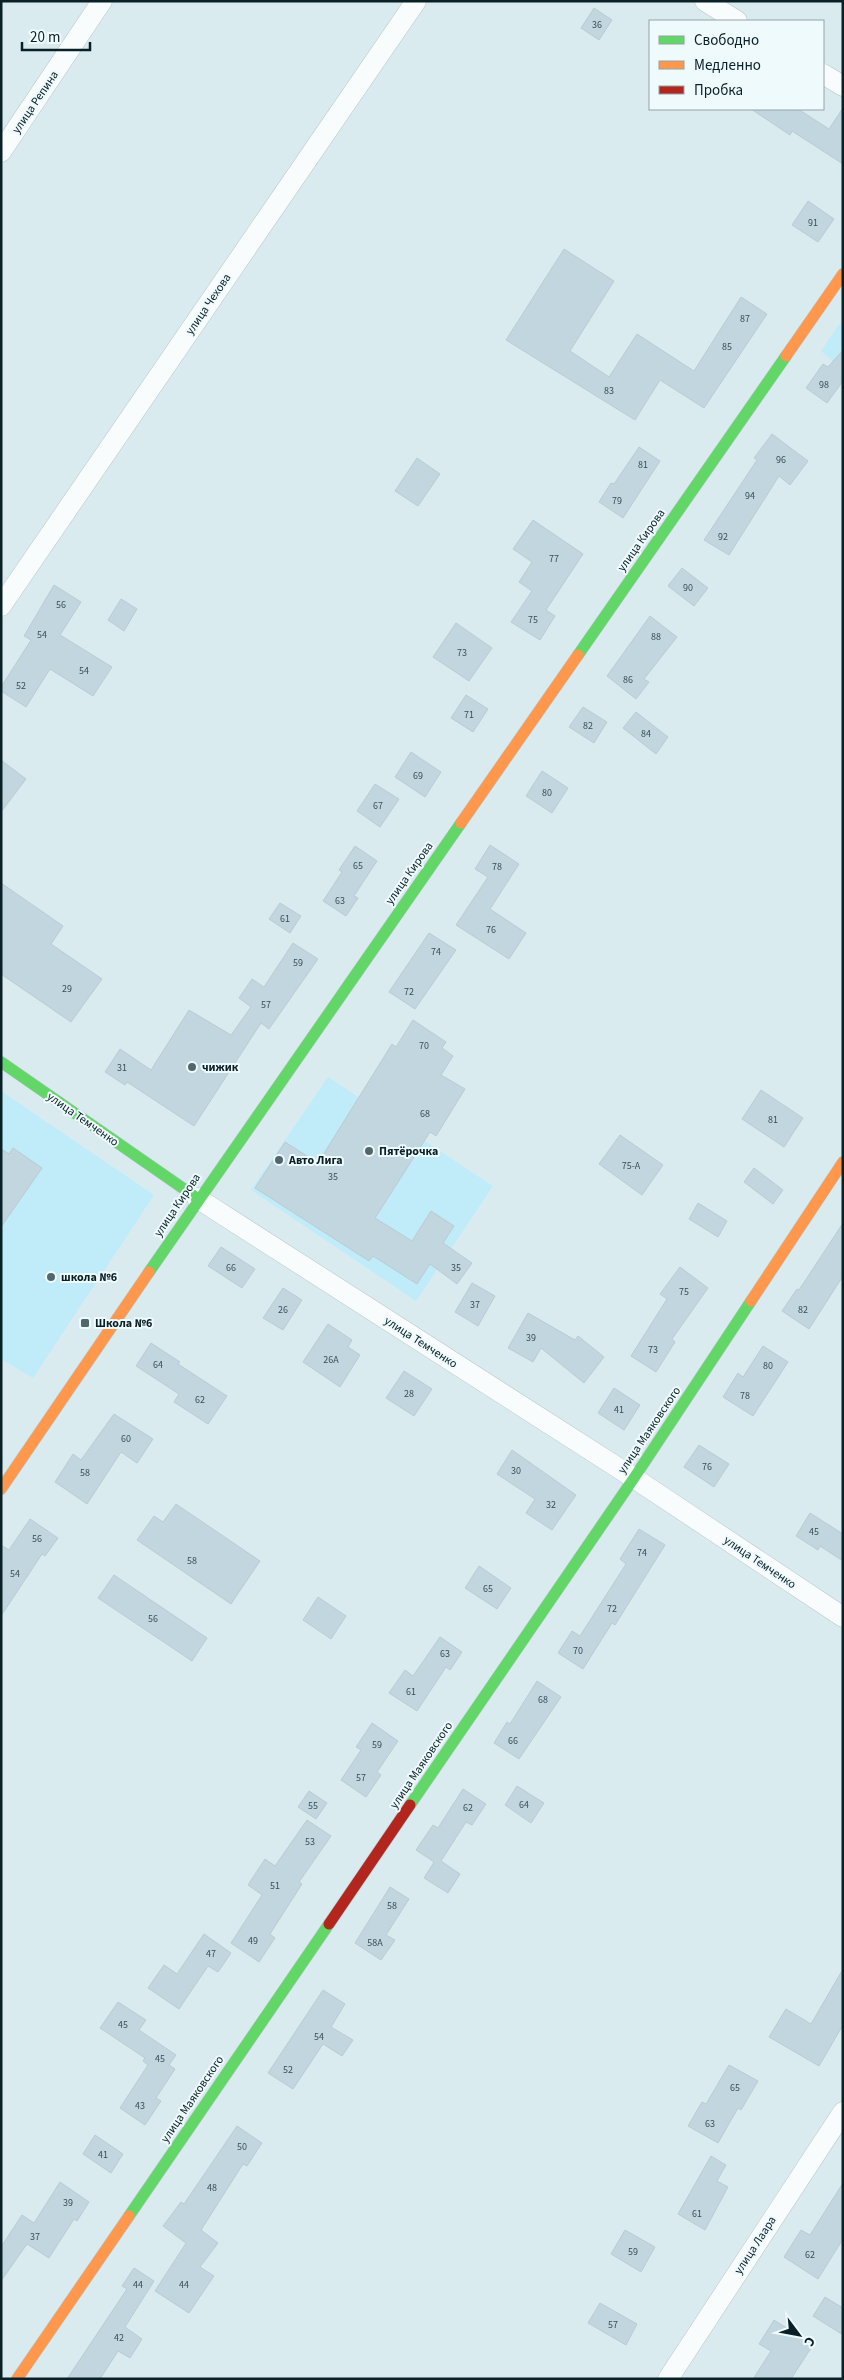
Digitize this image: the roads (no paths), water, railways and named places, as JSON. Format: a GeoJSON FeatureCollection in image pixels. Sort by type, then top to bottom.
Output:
{"type":"FeatureCollection","features":[{"type":"Feature","properties":{"kind":"main road","name":"улица Кирова"},"geometry":{"type":"LineString","coordinates":[[1,1489],[108,1335],[197,1198],[283,1079],[843,274]]}},
{"type":"Feature","properties":{"kind":"main road","name":"улица Темченко"},"geometry":{"type":"LineString","coordinates":[[1,1062],[197,1198]]}},
{"type":"Feature","properties":{"kind":"main road","name":"улица Маяковского"},"geometry":{"type":"LineString","coordinates":[[17,2379],[634,1478],[843,1162]]}},
{"type":"Feature","properties":{"kind":"street","name":"улица Репина"},"geometry":{"type":"LineString","coordinates":[[1,152],[102,1]]}},
{"type":"Feature","properties":{"kind":"street","name":"улица Чехова"},"geometry":{"type":"LineString","coordinates":[[1,606],[416,1]]}},
{"type":"Feature","properties":{"kind":"street"},"geometry":{"type":"LineString","coordinates":[[705,1],[736,20]]}},
{"type":"Feature","properties":{"kind":"street"},"geometry":{"type":"LineString","coordinates":[[824,75],[843,86]]}},
{"type":"Feature","properties":{"kind":"street","name":"улица Темченко"},"geometry":{"type":"LineString","coordinates":[[197,1198],[634,1478],[843,1617]]}},
{"type":"Feature","properties":{"kind":"street","name":"улица Лаара"},"geometry":{"type":"LineString","coordinates":[[668,2379],[843,2112]]}},
{"type":"Feature","properties":{"kind":"place","name":"чижик"},"geometry":{"type":"Point","coordinates":[192,1067]}},
{"type":"Feature","properties":{"kind":"place","name":"Пятёрочка"},"geometry":{"type":"Point","coordinates":[369,1151]}},
{"type":"Feature","properties":{"kind":"place","name":"Авто Лига"},"geometry":{"type":"Point","coordinates":[279,1160]}},
{"type":"Feature","properties":{"kind":"place","name":"школа №6"},"geometry":{"type":"Point","coordinates":[51,1277]}},
{"type":"Feature","properties":{"kind":"place","name":"Школа №6"},"geometry":{"type":"Point","coordinates":[85,1323]}}]}
